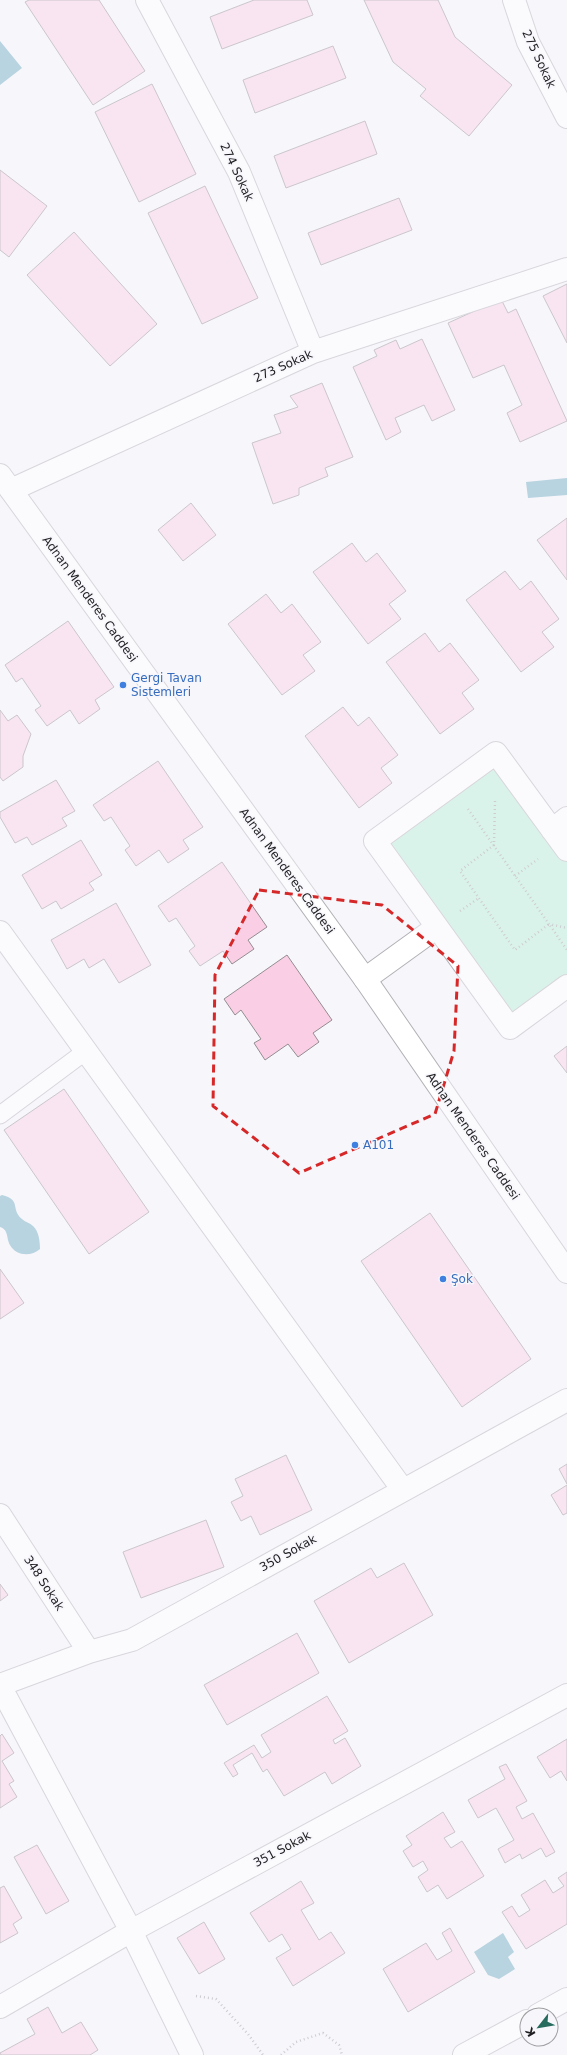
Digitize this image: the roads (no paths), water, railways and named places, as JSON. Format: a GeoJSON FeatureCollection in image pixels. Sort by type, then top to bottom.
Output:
{"type":"FeatureCollection","features":[{"type":"Feature","properties":{"kind":"street","name":"274 Sokak"},"geometry":{"type":"LineString","coordinates":[[146,0],[239,172],[313,352]]}},
{"type":"Feature","properties":{"kind":"street","name":"275 Sokak"},"geometry":{"type":"LineString","coordinates":[[514,0],[528,42],[567,117]]}},
{"type":"Feature","properties":{"kind":"street","name":"273 Sokak"},"geometry":{"type":"LineString","coordinates":[[5,482],[313,352],[567,269]]}},
{"type":"Feature","properties":{"kind":"street","name":"Adnan Menderes Caddesi"},"geometry":{"type":"LineString","coordinates":[[5,482],[366,979],[567,1272]]}},
{"type":"Feature","properties":{"kind":"street"},"geometry":{"type":"LineString","coordinates":[[567,850],[559,824],[496,753],[375,841],[510,1028],[567,986]]}},
{"type":"Feature","properties":{"kind":"street"},"geometry":{"type":"LineString","coordinates":[[366,979],[437,928]]}},
{"type":"Feature","properties":{"kind":"street"},"geometry":{"type":"LineString","coordinates":[[0,932],[403,1490]]}},
{"type":"Feature","properties":{"kind":"street","name":"350 Sokak"},"geometry":{"type":"LineString","coordinates":[[0,1685],[89,1652],[132,1640],[567,1400]]}},
{"type":"Feature","properties":{"kind":"street","name":"348 Sokak"},"geometry":{"type":"LineString","coordinates":[[0,1515],[89,1652]]}},
{"type":"Feature","properties":{"kind":"street"},"geometry":{"type":"LineString","coordinates":[[0,1685],[131,1931],[192,2055]]}},
{"type":"Feature","properties":{"kind":"street","name":"351 Sokak"},"geometry":{"type":"LineString","coordinates":[[0,2007],[131,1931],[567,1696]]}},
{"type":"Feature","properties":{"kind":"street"},"geometry":{"type":"LineString","coordinates":[[552,2007],[567,1999]]}},
{"type":"Feature","properties":{"kind":"street"},"geometry":{"type":"LineString","coordinates":[[464,2055],[519,2025]]}},
{"type":"Feature","properties":{"kind":"lane"},"geometry":{"type":"LineString","coordinates":[[0,1115],[86,1051]]}},
{"type":"Feature","properties":{"kind":"water"},"geometry":{"type":"Polygon","coordinates":[[[0,41],[22,68],[0,85],[0,41]]]}},
{"type":"Feature","properties":{"kind":"water"},"geometry":{"type":"Polygon","coordinates":[[[567,478],[567,495],[528,498],[526,482],[567,478]]]}},
{"type":"Feature","properties":{"kind":"water"},"geometry":{"type":"Polygon","coordinates":[[[2,1195],[12,1199],[19,1215],[37,1231],[40,1249],[36,1252],[28,1254],[20,1253],[13,1249],[10,1245],[5,1230],[0,1227],[0,1196],[2,1195]]]}},
{"type":"Feature","properties":{"kind":"water"},"geometry":{"type":"Polygon","coordinates":[[[503,1933],[514,1952],[508,1957],[515,1969],[499,1979],[488,1975],[474,1952],[503,1933]]]}},
{"type":"Feature","properties":{"kind":"place","name":"Gergi Tavan Sistemleri"},"geometry":{"type":"Point","coordinates":[123,685]}},
{"type":"Feature","properties":{"kind":"place","name":"A101"},"geometry":{"type":"Point","coordinates":[355,1145]}},
{"type":"Feature","properties":{"kind":"place","name":"Şok"},"geometry":{"type":"Point","coordinates":[443,1279]}}]}
